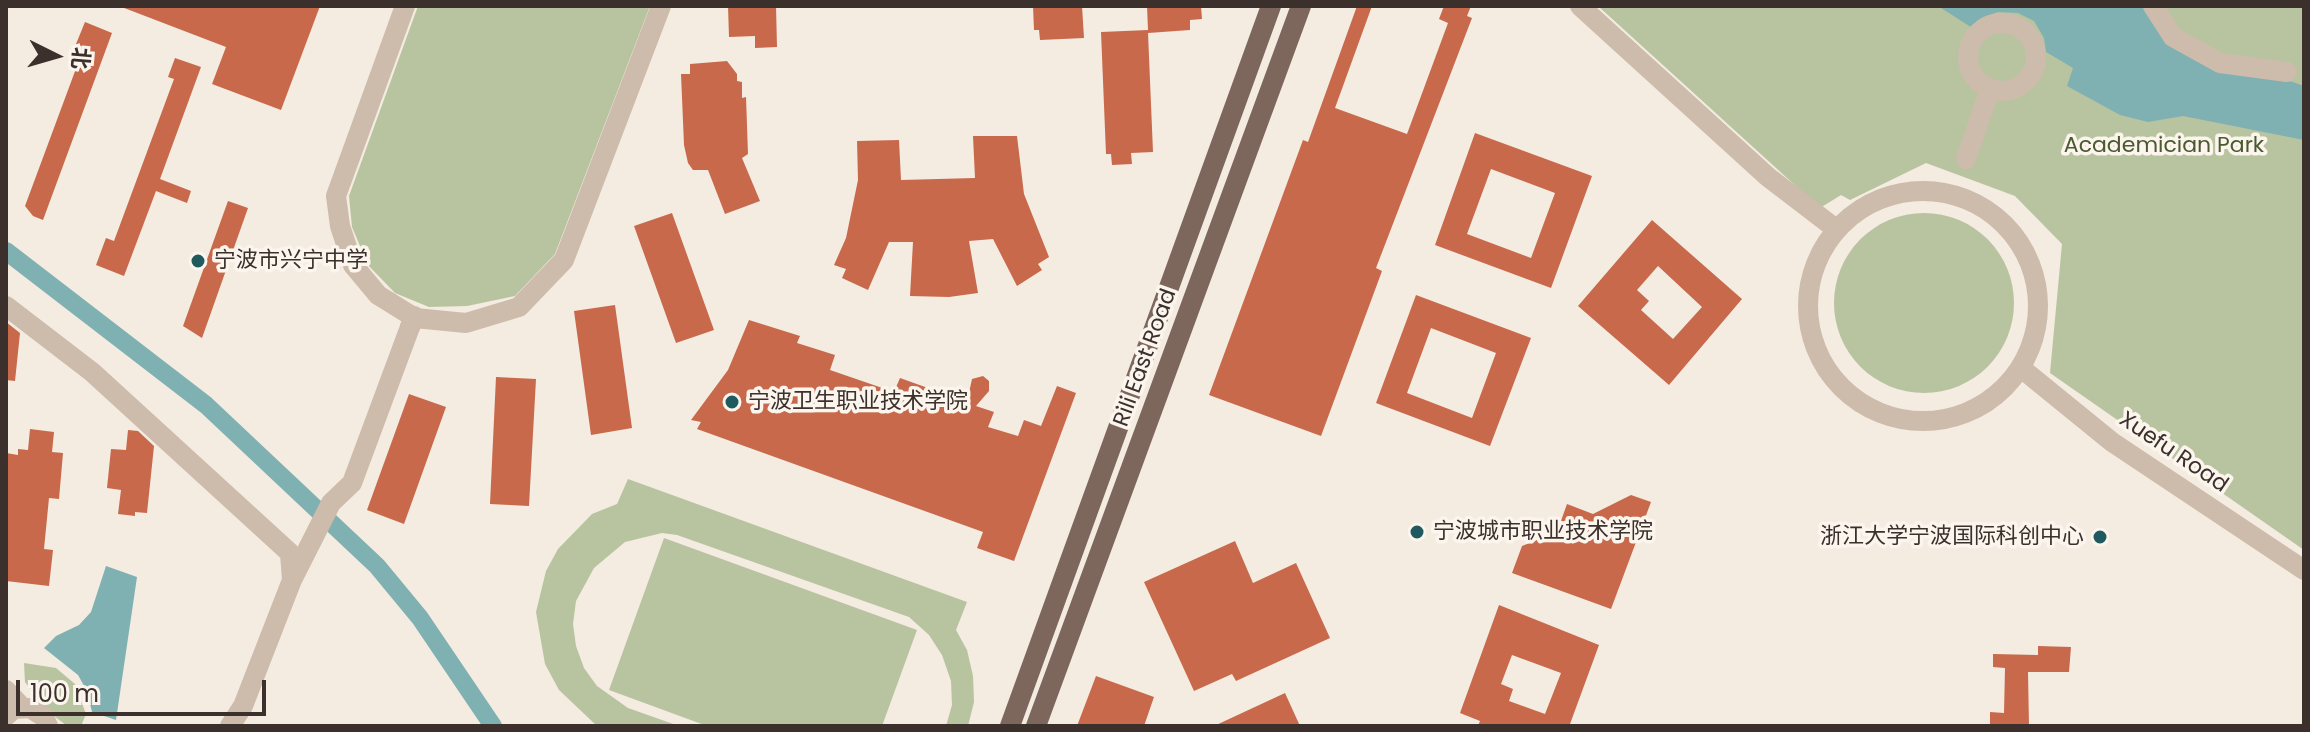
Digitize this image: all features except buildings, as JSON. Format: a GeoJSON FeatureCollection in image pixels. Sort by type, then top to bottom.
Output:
{"type":"FeatureCollection","features":[{"type":"Feature","properties":{"kind":"main road","name":"Rili East Road"},"geometry":{"type":"LineString","coordinates":[[1010,726],[1271,6]]}},
{"type":"Feature","properties":{"kind":"main road","name":"Rili East Road"},"geometry":{"type":"LineString","coordinates":[[1036,726],[1301,6]]}},
{"type":"Feature","properties":{"kind":"street"},"geometry":{"type":"LineString","coordinates":[[405,6],[336,196],[340,226],[353,265],[378,295],[415,318],[466,323],[519,307],[564,260],[661,6]]}},
{"type":"Feature","properties":{"kind":"street"},"geometry":{"type":"LineString","coordinates":[[1580,6],[1768,177],[1836,229]]}},
{"type":"Feature","properties":{"kind":"street"},"geometry":{"type":"LineString","coordinates":[[2153,6],[2173,37],[2220,63],[2287,72]]}},
{"type":"Feature","properties":{"kind":"street"},"geometry":{"type":"LineString","coordinates":[[1966,159],[1990,88]]}},
{"type":"Feature","properties":{"kind":"street"},"geometry":{"type":"LineString","coordinates":[[1911,190],[1954,193],[1993,212],[2022,244],[2037,284],[2037,328],[2021,368],[1996,396],[1963,415],[1950,418],[1926,422],[1888,417],[1854,399],[1828,372],[1812,337],[1810,324],[1808,299],[1816,262],[1836,229],[1870,203],[1911,190]]}},
{"type":"Feature","properties":{"kind":"street"},"geometry":{"type":"LineString","coordinates":[[6,306],[92,372],[290,553],[292,580]]}},
{"type":"Feature","properties":{"kind":"street"},"geometry":{"type":"LineString","coordinates":[[230,726],[243,706],[292,580],[331,503],[352,483],[412,322]]}},
{"type":"Feature","properties":{"kind":"street","name":"Xuefu Road"},"geometry":{"type":"LineString","coordinates":[[2021,368],[2112,442],[2304,570]]}},
{"type":"Feature","properties":{"kind":"street"},"geometry":{"type":"LineString","coordinates":[[6,690],[14,712],[38,711],[48,726]]}},
{"type":"Feature","properties":{"kind":"green space"},"geometry":{"type":"Polygon","coordinates":[[[418,6],[650,6],[555,254],[515,296],[467,306],[429,307],[395,293],[368,265],[352,227],[349,196],[418,6]]]}},
{"type":"Feature","properties":{"kind":"green space","name":"Academician Park"},"geometry":{"type":"Polygon","coordinates":[[[1598,6],[2304,6],[2304,550],[2050,373],[2062,244],[2015,196],[1926,163],[1850,200],[1841,195],[1820,208],[1598,6]]]}},
{"type":"Feature","properties":{"kind":"green space"},"geometry":{"type":"Polygon","coordinates":[[[1924,213],[1958,220],[1974,228],[1987,240],[1999,253],[2007,269],[2014,303],[2007,337],[1999,353],[1987,366],[1974,378],[1958,386],[1924,393],[1890,386],[1874,378],[1861,366],[1849,353],[1841,337],[1834,303],[1841,269],[1849,253],[1861,240],[1874,228],[1890,220],[1924,213]]]}},
{"type":"Feature","properties":{"kind":"green space"},"geometry":{"type":"Polygon","coordinates":[[[628,479],[967,602],[956,630],[967,650],[973,676],[974,702],[968,726],[946,726],[952,705],[951,681],[942,655],[929,635],[909,617],[677,535],[662,533],[625,542],[594,568],[576,601],[573,624],[576,646],[584,668],[597,686],[628,708],[679,726],[597,726],[559,690],[545,664],[536,612],[546,571],[558,549],[592,514],[617,504],[628,479]]]}},
{"type":"Feature","properties":{"kind":"green space"},"geometry":{"type":"Polygon","coordinates":[[[664,538],[917,630],[882,726],[707,726],[609,690],[664,538]]]}},
{"type":"Feature","properties":{"kind":"green space"},"geometry":{"type":"Polygon","coordinates":[[[24,663],[56,668],[75,684],[86,714],[81,726],[67,726],[44,708],[25,682],[24,663]]]}},
{"type":"Feature","properties":{"kind":"water"},"geometry":{"type":"Polygon","coordinates":[[[1938,6],[2146,6],[2162,36],[2304,86],[2304,140],[2183,116],[2148,122],[2120,115],[2067,86],[2073,68],[2046,52],[2044,38],[2034,21],[2018,13],[1998,12],[1981,18],[1974,29],[1938,6]]]}},
{"type":"Feature","properties":{"kind":"water"},"geometry":{"type":"Polygon","coordinates":[[[106,566],[137,577],[116,720],[92,712],[87,691],[78,675],[44,648],[56,636],[79,625],[91,612],[106,566]]]}},
{"type":"Feature","properties":{"kind":"waterway"},"geometry":{"type":"LineString","coordinates":[[6,251],[206,405],[377,566],[420,618],[493,726]]}},
{"type":"Feature","properties":{"kind":"place","name":"宁波市兴宁中学"},"geometry":{"type":"Point","coordinates":[198,261]}},
{"type":"Feature","properties":{"kind":"place","name":"宁波卫生职业技术学院"},"geometry":{"type":"Point","coordinates":[732,402]}},
{"type":"Feature","properties":{"kind":"place","name":"宁波城市职业技术学院"},"geometry":{"type":"Point","coordinates":[1417,532]}},
{"type":"Feature","properties":{"kind":"place","name":"浙江大学宁波国际科创中心"},"geometry":{"type":"Point","coordinates":[2100,537]}}]}
